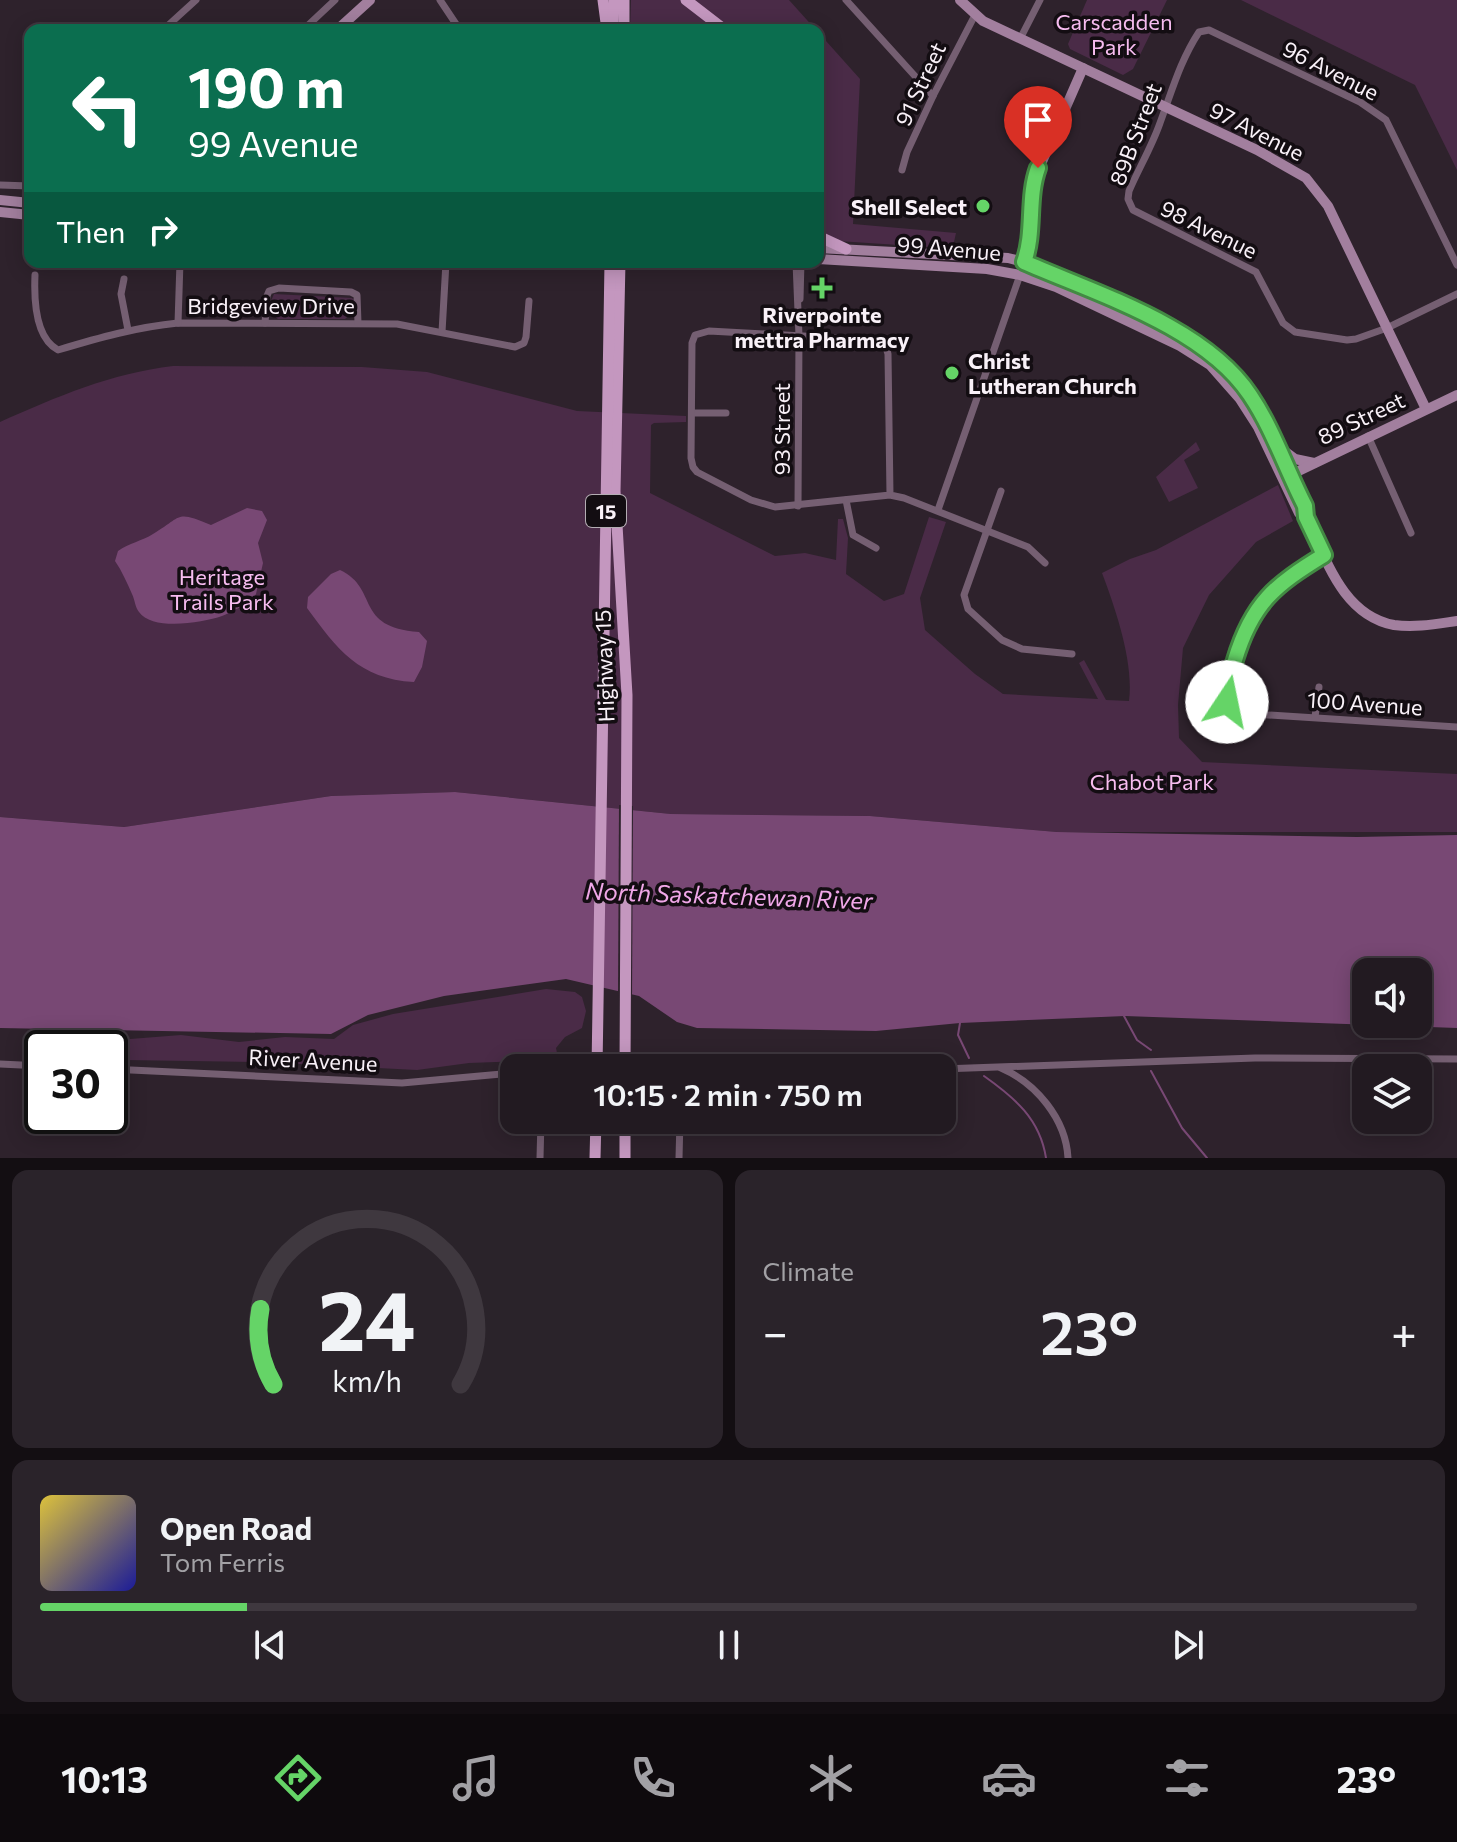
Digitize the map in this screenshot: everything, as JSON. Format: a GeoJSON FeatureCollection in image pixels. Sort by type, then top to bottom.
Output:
{"type":"FeatureCollection","features":[{"type":"Feature","properties":{"kind":"main road"},"geometry":{"type":"LineString","coordinates":[[603,0],[606,24]]}},
{"type":"Feature","properties":{"kind":"main road"},"geometry":{"type":"LineString","coordinates":[[613,24],[614,0]]}},
{"type":"Feature","properties":{"kind":"main road"},"geometry":{"type":"LineString","coordinates":[[624,0],[624,24]]}},
{"type":"Feature","properties":{"kind":"main road"},"geometry":{"type":"LineString","coordinates":[[686,0],[717,24]]}},
{"type":"Feature","properties":{"kind":"main road"},"geometry":{"type":"LineString","coordinates":[[824,240],[846,249]]}},
{"type":"Feature","properties":{"kind":"main road","name":"Highway 15"},"geometry":{"type":"LineString","coordinates":[[597,1054],[610,268]]}},
{"type":"Feature","properties":{"kind":"main road","name":"Highway 15"},"geometry":{"type":"LineString","coordinates":[[620,268],[615,491],[626,668],[625,1054]]}},
{"type":"Feature","properties":{"kind":"main road"},"geometry":{"type":"LineString","coordinates":[[595,1158],[596,1134]]}},
{"type":"Feature","properties":{"kind":"main road"},"geometry":{"type":"LineString","coordinates":[[625,1134],[625,1158]]}},
{"type":"Feature","properties":{"kind":"street"},"geometry":{"type":"LineString","coordinates":[[170,24],[196,0]]}},
{"type":"Feature","properties":{"kind":"street"},"geometry":{"type":"LineString","coordinates":[[309,24],[335,0]]}},
{"type":"Feature","properties":{"kind":"street"},"geometry":{"type":"LineString","coordinates":[[344,24],[370,0]]}},
{"type":"Feature","properties":{"kind":"street"},"geometry":{"type":"LineString","coordinates":[[440,0],[456,24]]}},
{"type":"Feature","properties":{"kind":"street"},"geometry":{"type":"LineString","coordinates":[[846,0],[933,96]]}},
{"type":"Feature","properties":{"kind":"street","name":"97 Avenue"},"geometry":{"type":"LineString","coordinates":[[960,0],[975,15],[1020,39],[1257,150],[1306,178],[1328,206],[1426,409]]}},
{"type":"Feature","properties":{"kind":"street"},"geometry":{"type":"LineString","coordinates":[[1020,39],[1040,0]]}},
{"type":"Feature","properties":{"kind":"street","name":"91 Street"},"geometry":{"type":"LineString","coordinates":[[902,170],[933,96],[967,25],[975,15]]}},
{"type":"Feature","properties":{"kind":"street","name":"96 Avenue"},"geometry":{"type":"LineString","coordinates":[[1199,32],[1209,30],[1360,102],[1386,120],[1457,265]]}},
{"type":"Feature","properties":{"kind":"street","name":"89B Street"},"geometry":{"type":"LineString","coordinates":[[1131,207],[1129,191],[1161,122],[1186,51],[1199,32]]}},
{"type":"Feature","properties":{"kind":"street"},"geometry":{"type":"LineString","coordinates":[[938,510],[1029,248],[1034,180],[1083,68]]}},
{"type":"Feature","properties":{"kind":"street"},"geometry":{"type":"LineString","coordinates":[[0,185],[24,186]]}},
{"type":"Feature","properties":{"kind":"street"},"geometry":{"type":"LineString","coordinates":[[0,200],[24,202]]}},
{"type":"Feature","properties":{"kind":"street","name":"98 Avenue"},"geometry":{"type":"LineString","coordinates":[[1131,207],[1139,215],[1256,272],[1280,319],[1289,329],[1347,340],[1387,328]]}},
{"type":"Feature","properties":{"kind":"street"},"geometry":{"type":"LineString","coordinates":[[0,212],[24,214]]}},
{"type":"Feature","properties":{"kind":"street","name":"99 Avenue"},"geometry":{"type":"LineString","coordinates":[[824,248],[1008,258],[1024,262],[1172,329],[1216,356],[1251,396],[1275,443],[1299,513],[1306,517],[1338,584],[1352,603],[1371,617],[1392,624],[1415,626],[1457,621]]}},
{"type":"Feature","properties":{"kind":"street","name":"99 Avenue"},"geometry":{"type":"LineString","coordinates":[[824,259],[987,269],[1020,275],[1056,287],[1148,330],[1210,365],[1232,388],[1286,477]]}},
{"type":"Feature","properties":{"kind":"street"},"geometry":{"type":"LineString","coordinates":[[178,323],[180,268]]}},
{"type":"Feature","properties":{"kind":"street"},"geometry":{"type":"LineString","coordinates":[[442,332],[446,268]]}},
{"type":"Feature","properties":{"kind":"street","name":"93 Street"},"geometry":{"type":"LineString","coordinates":[[798,506],[799,268]]}},
{"type":"Feature","properties":{"kind":"street","name":"Bridgeview Drive"},"geometry":{"type":"LineString","coordinates":[[35,275],[37,315],[54,349],[58,350],[128,330],[178,323],[397,324],[515,347],[520,346],[526,337],[529,301]]}},
{"type":"Feature","properties":{"kind":"street"},"geometry":{"type":"LineString","coordinates":[[124,279],[121,294],[128,330]]}},
{"type":"Feature","properties":{"kind":"street"},"geometry":{"type":"LineString","coordinates":[[265,323],[269,291],[279,288],[351,292],[357,295],[359,301],[358,323]]}},
{"type":"Feature","properties":{"kind":"street"},"geometry":{"type":"LineString","coordinates":[[1387,328],[1457,294]]}},
{"type":"Feature","properties":{"kind":"street"},"geometry":{"type":"LineString","coordinates":[[890,495],[888,354],[885,344],[876,340],[699,333],[692,343],[691,463],[694,469],[758,503],[775,507],[890,495],[988,529],[1028,547],[1045,563]]}},
{"type":"Feature","properties":{"kind":"street","name":"89 Street"},"geometry":{"type":"LineString","coordinates":[[1286,477],[1457,395]]}},
{"type":"Feature","properties":{"kind":"street"},"geometry":{"type":"LineString","coordinates":[[692,413],[726,413]]}},
{"type":"Feature","properties":{"kind":"street"},"geometry":{"type":"LineString","coordinates":[[1368,436],[1411,533]]}},
{"type":"Feature","properties":{"kind":"street"},"geometry":{"type":"LineString","coordinates":[[1275,443],[1295,459],[1314,463]]}},
{"type":"Feature","properties":{"kind":"street"},"geometry":{"type":"LineString","coordinates":[[1001,491],[964,595],[968,609],[1002,640],[1022,649],[1072,654]]}},
{"type":"Feature","properties":{"kind":"street"},"geometry":{"type":"LineString","coordinates":[[846,500],[851,533],[876,548]]}},
{"type":"Feature","properties":{"kind":"street","name":"100 Avenue"},"geometry":{"type":"LineString","coordinates":[[1324,555],[1286,578],[1266,597],[1244,632],[1226,691],[1227,702],[1237,713],[1457,727]]}},
{"type":"Feature","properties":{"kind":"street"},"geometry":{"type":"LineString","coordinates":[[1315,717],[1319,687]]}},
{"type":"Feature","properties":{"kind":"street"},"geometry":{"type":"LineString","coordinates":[[956,1069],[1255,1058],[1457,1059]]}},
{"type":"Feature","properties":{"kind":"street"},"geometry":{"type":"LineString","coordinates":[[0,1064],[24,1065]]}},
{"type":"Feature","properties":{"kind":"street"},"geometry":{"type":"LineString","coordinates":[[999,1067],[1017,1075],[1049,1108],[1065,1136],[1068,1158]]}},
{"type":"Feature","properties":{"kind":"street","name":"River Avenue"},"geometry":{"type":"LineString","coordinates":[[128,1070],[402,1083],[500,1074]]}},
{"type":"Feature","properties":{"kind":"street"},"geometry":{"type":"LineString","coordinates":[[540,1158],[541,1134]]}},
{"type":"Feature","properties":{"kind":"street"},"geometry":{"type":"LineString","coordinates":[[679,1158],[680,1134]]}},
{"type":"Feature","properties":{"kind":"green space"},"geometry":{"type":"Polygon","coordinates":[[[631,0],[684,0],[715,24],[630,24],[631,0]]]}},
{"type":"Feature","properties":{"kind":"green space"},"geometry":{"type":"Polygon","coordinates":[[[693,0],[789,0],[811,24],[725,24],[693,0]]]}},
{"type":"Feature","properties":{"kind":"green space","name":"Carscadden Park"},"geometry":{"type":"Polygon","coordinates":[[[1087,0],[1167,0],[1133,69],[1123,75],[1070,49],[1068,44],[1087,0]]]}},
{"type":"Feature","properties":{"kind":"green space"},"geometry":{"type":"Polygon","coordinates":[[[1241,0],[1457,0],[1457,170],[1415,85],[1241,0]]]}},
{"type":"Feature","properties":{"kind":"green space"},"geometry":{"type":"Polygon","coordinates":[[[824,39],[860,79],[853,224],[956,233],[954,242],[944,248],[828,239],[824,235],[824,39]]]}},
{"type":"Feature","properties":{"kind":"green space"},"geometry":{"type":"Polygon","coordinates":[[[274,294],[352,298],[355,301],[354,311],[345,319],[278,319],[272,314],[274,294]]]}},
{"type":"Feature","properties":{"kind":"green space","name":"Heritage Trails Park"},"geometry":{"type":"Polygon","coordinates":[[[173,366],[362,367],[427,372],[577,411],[686,416],[686,422],[651,425],[650,493],[775,556],[805,553],[836,560],[838,519],[843,519],[848,538],[846,574],[884,601],[904,594],[929,517],[946,522],[920,598],[925,630],[1003,694],[1098,699],[1079,663],[1084,660],[1106,700],[1129,701],[1126,654],[1102,573],[1156,550],[1278,485],[1293,521],[1256,542],[1209,595],[1183,648],[1178,705],[1179,738],[1202,762],[1457,774],[1457,832],[1057,832],[870,816],[671,814],[455,792],[331,796],[124,827],[0,817],[0,422],[106,380],[173,366]]]}},
{"type":"Feature","properties":{"kind":"green space"},"geometry":{"type":"Polygon","coordinates":[[[1196,442],[1200,450],[1184,460],[1198,488],[1169,502],[1156,477],[1196,442]]]}},
{"type":"Feature","properties":{"kind":"green space"},"geometry":{"type":"Polygon","coordinates":[[[546,989],[575,992],[582,997],[586,1011],[582,1028],[565,1037],[556,1048],[557,1054],[500,1054],[500,1062],[417,1070],[260,1062],[128,1060],[128,1039],[181,1035],[239,1042],[285,1037],[334,1039],[353,1025],[393,1014],[546,989]]]}},
{"type":"Feature","properties":{"kind":"water"},"geometry":{"type":"Polygon","coordinates":[[[247,508],[262,511],[267,520],[258,543],[263,563],[251,603],[222,616],[190,623],[155,622],[145,618],[139,612],[115,561],[118,551],[180,517],[211,525],[247,508]]]}},
{"type":"Feature","properties":{"kind":"water"},"geometry":{"type":"Polygon","coordinates":[[[340,570],[360,587],[384,623],[419,632],[427,641],[422,667],[414,682],[395,680],[364,668],[340,649],[307,608],[308,597],[331,574],[340,570]]]}},
{"type":"Feature","properties":{"kind":"water","name":"North Saskatchewan River"},"geometry":{"type":"Polygon","coordinates":[[[455,792],[671,814],[870,816],[1057,832],[1357,837],[1457,835],[1457,1028],[1432,1027],[1432,958],[1352,958],[1352,1024],[1125,1016],[960,1023],[876,1031],[697,1028],[677,1022],[639,996],[566,979],[444,996],[368,1015],[331,1034],[0,1028],[0,817],[124,827],[331,796],[455,792]]]}},
{"type":"Feature","properties":{"kind":"pier"},"geometry":{"type":"Polygon","coordinates":[[[619,805],[633,806],[632,998],[618,995],[619,805]]]}},
{"type":"Feature","properties":{"kind":"waterway"},"geometry":{"type":"LineString","coordinates":[[1124,1016],[1137,1040],[1151,1050]]}},
{"type":"Feature","properties":{"kind":"waterway"},"geometry":{"type":"LineString","coordinates":[[960,1023],[958,1035],[969,1058]]}},
{"type":"Feature","properties":{"kind":"waterway"},"geometry":{"type":"LineString","coordinates":[[1151,1071],[1182,1128],[1207,1158]]}},
{"type":"Feature","properties":{"kind":"waterway"},"geometry":{"type":"LineString","coordinates":[[984,1076],[1006,1093],[1032,1121],[1046,1158]]}},
{"type":"Feature","properties":{"kind":"place","name":"Shell Select"},"geometry":{"type":"Point","coordinates":[983,206]}},
{"type":"Feature","properties":{"kind":"place","name":"Riverpointe mettra Pharmacy"},"geometry":{"type":"Point","coordinates":[822,288]}},
{"type":"Feature","properties":{"kind":"place","name":"Christ Lutheran Church"},"geometry":{"type":"Point","coordinates":[952,373]}},
{"type":"Feature","properties":{"kind":"route"},"geometry":{"type":"LineString","coordinates":[[1038,168],[1034,180],[1029,248],[1024,262],[1186,336],[1226,365],[1259,410],[1305,506],[1306,517],[1324,555],[1286,578],[1266,597],[1244,632],[1226,691],[1227,702]]}},
{"type":"Feature","properties":{"kind":"park label","name":"Chabot Park"},"geometry":{"type":"Point","coordinates":[1152,781]}}]}
